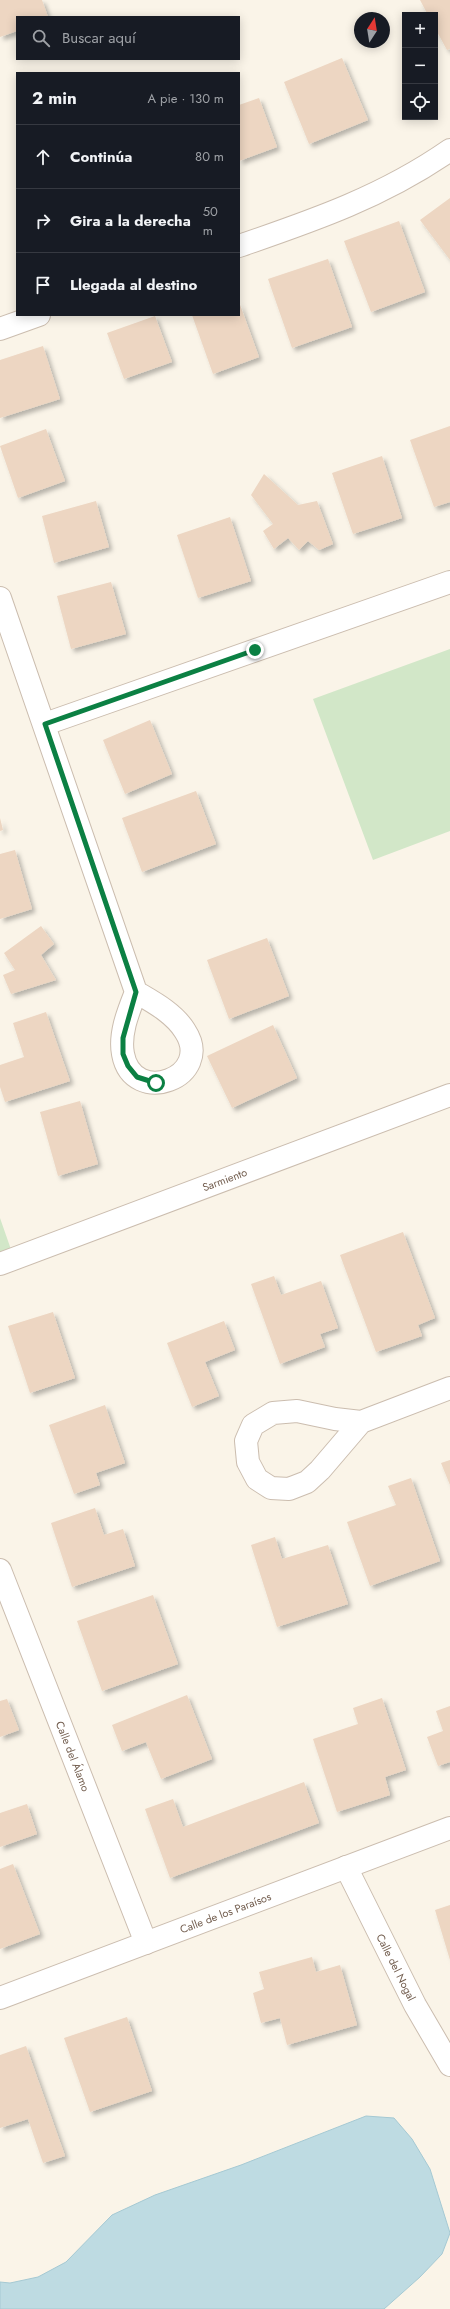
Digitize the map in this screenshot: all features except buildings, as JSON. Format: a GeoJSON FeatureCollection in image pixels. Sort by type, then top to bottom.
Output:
{"type":"FeatureCollection","features":[{"type":"Feature","properties":{"kind":"street"},"geometry":{"type":"LineString","coordinates":[[240,246],[316,220],[381,192],[450,150]]}},
{"type":"Feature","properties":{"kind":"street"},"geometry":{"type":"LineString","coordinates":[[0,329],[36,316]]}},
{"type":"Feature","properties":{"kind":"street"},"geometry":{"type":"LineString","coordinates":[[45,724],[450,582]]}},
{"type":"Feature","properties":{"kind":"street"},"geometry":{"type":"LineString","coordinates":[[0,598],[45,724],[136,992]]}},
{"type":"Feature","properties":{"kind":"street","name":"Sarmiento"},"geometry":{"type":"LineString","coordinates":[[0,1264],[450,1095]]}},
{"type":"Feature","properties":{"kind":"street"},"geometry":{"type":"LineString","coordinates":[[361,1422],[320,1470],[307,1482],[289,1489],[271,1488],[257,1479],[248,1462],[246,1441],[253,1425],[273,1413],[297,1411],[335,1420],[361,1422],[450,1388]]}},
{"type":"Feature","properties":{"kind":"street","name":"Calle del Álamo"},"geometry":{"type":"LineString","coordinates":[[0,1570],[146,1943]]}},
{"type":"Feature","properties":{"kind":"street","name":"Calle de los Paraísos"},"geometry":{"type":"LineString","coordinates":[[0,1998],[450,1828]]}},
{"type":"Feature","properties":{"kind":"street","name":"Calle del Nogal"},"geometry":{"type":"LineString","coordinates":[[346,1867],[415,2005],[450,2065]]}},
{"type":"Feature","properties":{"kind":"green space"},"geometry":{"type":"Polygon","coordinates":[[[450,649],[450,831],[373,860],[313,699],[450,649]]]}},
{"type":"Feature","properties":{"kind":"green space"},"geometry":{"type":"Polygon","coordinates":[[[0,1218],[15,1261],[0,1267],[0,1218]]]}},
{"type":"Feature","properties":{"kind":"water"},"geometry":{"type":"Polygon","coordinates":[[[366,2116],[394,2118],[412,2139],[430,2169],[450,2233],[442,2254],[420,2277],[384,2309],[0,2309],[0,2282],[10,2283],[38,2277],[66,2262],[112,2215],[155,2195],[241,2165],[366,2116]]]}},
{"type":"Feature","properties":{"kind":"route"},"geometry":{"type":"LineString","coordinates":[[156,1083],[146,1082],[137,1077],[128,1066],[123,1054],[123,1038],[136,992],[45,724],[255,650]]}}]}
